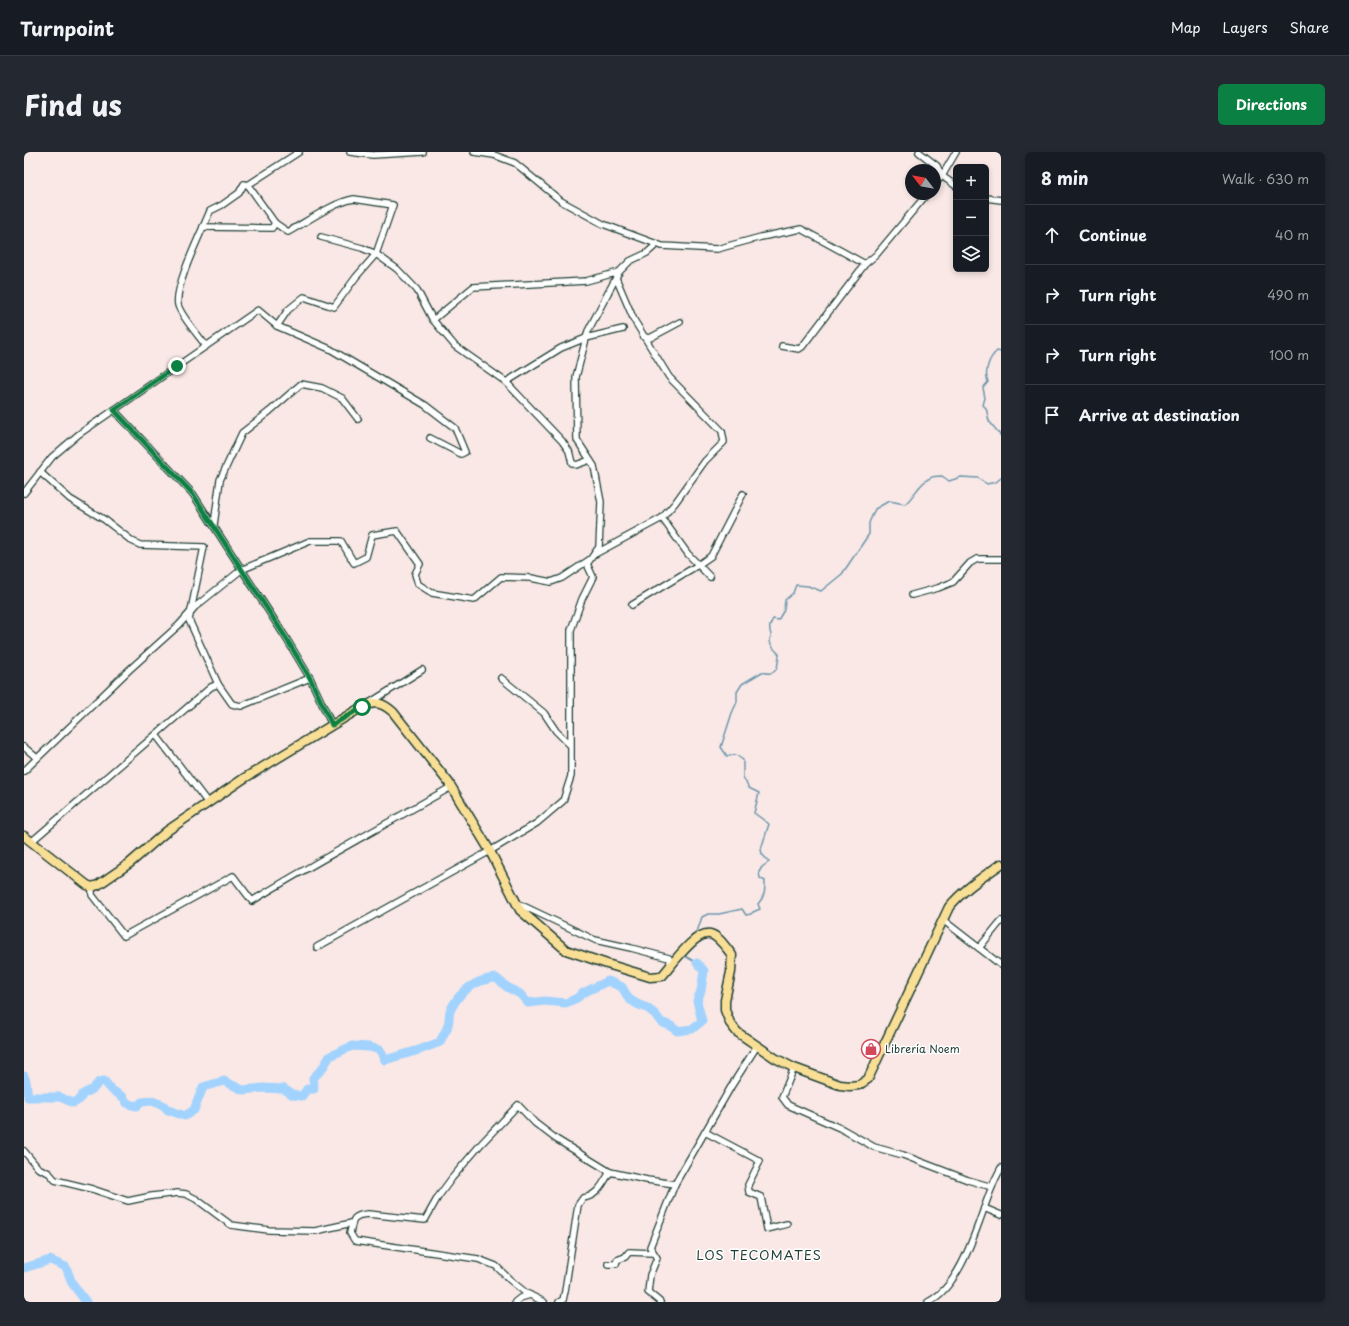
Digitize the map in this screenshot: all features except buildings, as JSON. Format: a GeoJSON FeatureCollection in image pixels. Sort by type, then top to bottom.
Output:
{"type":"FeatureCollection","features":[{"type":"Feature","properties":{"kind":"main road"},"geometry":{"type":"LineString","coordinates":[[24,836],[87,885],[92,887],[98,885],[130,863],[166,830],[243,779],[371,702],[382,704],[393,712],[451,786],[490,852],[520,910],[566,950],[650,977],[662,976],[694,940],[702,934],[710,934],[718,938],[732,955],[731,972],[725,1000],[725,1010],[730,1023],[737,1032],[794,1068],[840,1085],[850,1086],[859,1085],[868,1079],[897,1021],[949,907],[958,897],[1001,864]]}},
{"type":"Feature","properties":{"kind":"street"},"geometry":{"type":"LineString","coordinates":[[206,346],[184,316],[178,305],[180,283],[210,211],[222,205],[239,193],[244,184],[248,185],[299,152]]}},
{"type":"Feature","properties":{"kind":"street"},"geometry":{"type":"LineString","coordinates":[[350,152],[373,156],[423,152]]}},
{"type":"Feature","properties":{"kind":"street"},"geometry":{"type":"LineString","coordinates":[[474,152],[494,155],[515,163],[561,201],[603,224],[662,246],[716,249],[761,237],[801,229],[865,264]]}},
{"type":"Feature","properties":{"kind":"street"},"geometry":{"type":"LineString","coordinates":[[919,152],[936,166],[942,176],[953,184]]}},
{"type":"Feature","properties":{"kind":"street"},"geometry":{"type":"LineString","coordinates":[[942,176],[956,152]]}},
{"type":"Feature","properties":{"kind":"street"},"geometry":{"type":"LineString","coordinates":[[248,185],[275,223],[288,232],[349,200],[354,199],[393,205],[376,254],[356,277],[334,307],[304,297],[288,310],[277,326]]}},
{"type":"Feature","properties":{"kind":"street"},"geometry":{"type":"LineString","coordinates":[[989,198],[1001,200]]}},
{"type":"Feature","properties":{"kind":"street"},"geometry":{"type":"LineString","coordinates":[[782,346],[799,349],[802,347],[865,264],[876,255],[922,200]]}},
{"type":"Feature","properties":{"kind":"street"},"geometry":{"type":"LineString","coordinates":[[203,227],[272,228],[275,223]]}},
{"type":"Feature","properties":{"kind":"street"},"geometry":{"type":"LineString","coordinates":[[321,237],[362,248],[376,254],[397,268],[417,290],[433,320],[455,346],[506,382],[562,441],[569,451],[572,463],[576,465],[590,460]]}},
{"type":"Feature","properties":{"kind":"street"},"geometry":{"type":"LineString","coordinates":[[317,947],[490,852],[537,823],[563,801],[571,776],[571,630],[582,599],[593,576],[587,564],[599,547],[601,502],[594,466],[578,440],[576,377],[588,330],[617,275],[630,261],[647,254],[657,244]]}},
{"type":"Feature","properties":{"kind":"street"},"geometry":{"type":"LineString","coordinates":[[433,320],[473,287],[586,280],[617,275]]}},
{"type":"Feature","properties":{"kind":"street"},"geometry":{"type":"LineString","coordinates":[[24,772],[195,607],[241,570],[310,541],[341,541],[354,564],[366,557],[372,535],[397,531],[420,564],[415,574],[418,584],[432,593],[474,600],[501,577],[532,578],[551,582],[562,578],[592,557],[662,518],[675,503],[705,461],[724,442],[722,431],[669,377],[634,320],[617,275]]}},
{"type":"Feature","properties":{"kind":"street"},"geometry":{"type":"LineString","coordinates":[[24,493],[52,457],[79,434],[258,310],[277,326],[330,349],[425,405],[455,428],[465,452],[460,454],[430,438]]}},
{"type":"Feature","properties":{"kind":"street"},"geometry":{"type":"LineString","coordinates":[[644,336],[650,338],[680,322]]}},
{"type":"Feature","properties":{"kind":"street"},"geometry":{"type":"LineString","coordinates":[[506,382],[561,348],[586,338],[623,329]]}},
{"type":"Feature","properties":{"kind":"street"},"geometry":{"type":"LineString","coordinates":[[214,525],[220,480],[242,433],[301,384],[322,388],[342,398],[358,419]]}},
{"type":"Feature","properties":{"kind":"street"},"geometry":{"type":"LineString","coordinates":[[114,410],[193,494],[286,638],[310,678],[332,725]]}},
{"type":"Feature","properties":{"kind":"street"},"geometry":{"type":"LineString","coordinates":[[40,472],[70,499],[106,520],[132,542],[140,545],[204,547],[189,620],[218,684],[232,704],[241,706],[310,678]]}},
{"type":"Feature","properties":{"kind":"street"},"geometry":{"type":"LineString","coordinates":[[632,604],[711,556],[743,494]]}},
{"type":"Feature","properties":{"kind":"street"},"geometry":{"type":"LineString","coordinates":[[662,518],[688,554],[710,577]]}},
{"type":"Feature","properties":{"kind":"street"},"geometry":{"type":"LineString","coordinates":[[912,595],[953,582],[970,563],[977,558],[1001,558]]}},
{"type":"Feature","properties":{"kind":"street"},"geometry":{"type":"LineString","coordinates":[[371,702],[422,670]]}},
{"type":"Feature","properties":{"kind":"street"},"geometry":{"type":"LineString","coordinates":[[501,678],[544,713],[556,732],[570,746]]}},
{"type":"Feature","properties":{"kind":"street"},"geometry":{"type":"LineString","coordinates":[[31,842],[211,687],[218,684]]}},
{"type":"Feature","properties":{"kind":"street"},"geometry":{"type":"LineString","coordinates":[[156,735],[208,803]]}},
{"type":"Feature","properties":{"kind":"street"},"geometry":{"type":"LineString","coordinates":[[24,747],[37,758]]}},
{"type":"Feature","properties":{"kind":"street"},"geometry":{"type":"LineString","coordinates":[[92,887],[92,895],[124,936],[233,876],[252,901],[301,871],[348,846],[451,786]]}},
{"type":"Feature","properties":{"kind":"street"},"geometry":{"type":"LineString","coordinates":[[517,903],[595,940],[669,958],[674,964]]}},
{"type":"Feature","properties":{"kind":"street"},"geometry":{"type":"LineString","coordinates":[[943,920],[1001,965]]}},
{"type":"Feature","properties":{"kind":"street"},"geometry":{"type":"LineString","coordinates":[[979,948],[1001,921]]}},
{"type":"Feature","properties":{"kind":"street"},"geometry":{"type":"LineString","coordinates":[[660,1302],[648,1292],[650,1275],[656,1258],[650,1247],[675,1184],[757,1046]]}},
{"type":"Feature","properties":{"kind":"street"},"geometry":{"type":"LineString","coordinates":[[794,1068],[782,1097],[788,1105],[842,1129],[874,1147],[903,1155],[968,1180],[992,1187]]}},
{"type":"Feature","properties":{"kind":"street"},"geometry":{"type":"LineString","coordinates":[[544,1302],[526,1293],[496,1266],[478,1259],[355,1241],[350,1233],[352,1223],[359,1215],[368,1214],[422,1221],[425,1220],[438,1197],[452,1178],[481,1144],[518,1105],[535,1123],[556,1139],[610,1172],[675,1184]]}},
{"type":"Feature","properties":{"kind":"street"},"geometry":{"type":"LineString","coordinates":[[705,1132],[760,1161],[748,1185],[750,1192],[761,1197],[767,1230],[787,1224]]}},
{"type":"Feature","properties":{"kind":"street"},"geometry":{"type":"LineString","coordinates":[[24,1151],[38,1168],[49,1173],[55,1180],[92,1189],[128,1202],[152,1196],[178,1193],[186,1194],[196,1199],[230,1225],[269,1230],[315,1231],[352,1223]]}},
{"type":"Feature","properties":{"kind":"street"},"geometry":{"type":"LineString","coordinates":[[928,1302],[934,1299],[947,1287],[961,1264],[972,1242],[992,1187],[1001,1168]]}},
{"type":"Feature","properties":{"kind":"street"},"geometry":{"type":"LineString","coordinates":[[559,1302],[562,1300],[566,1291],[578,1205],[583,1198],[591,1197],[599,1189],[610,1172]]}},
{"type":"Feature","properties":{"kind":"street"},"geometry":{"type":"LineString","coordinates":[[984,1208],[1001,1215]]}},
{"type":"Feature","properties":{"kind":"street"},"geometry":{"type":"LineString","coordinates":[[608,1264],[616,1264],[617,1260],[625,1257],[629,1252],[652,1253]]}},
{"type":"Feature","properties":{"kind":"street"},"geometry":{"type":"LineString","coordinates":[[515,1302],[520,1298],[530,1295]]}},
{"type":"Feature","properties":{"kind":"waterway"},"geometry":{"type":"LineString","coordinates":[[1001,352],[997,351],[992,357],[987,369],[988,382],[983,388],[985,398],[983,405],[986,408],[989,421],[1001,436]]}},
{"type":"Feature","properties":{"kind":"waterway"},"geometry":{"type":"LineString","coordinates":[[683,945],[698,929],[702,917],[708,914],[719,914],[742,909],[746,915],[760,909],[758,904],[764,893],[765,881],[760,878],[759,872],[762,867],[769,862],[762,854],[761,849],[769,824],[754,813],[759,793],[749,788],[743,777],[743,760],[736,755],[727,756],[721,747],[737,702],[737,692],[742,684],[762,672],[771,673],[776,669],[779,654],[773,648],[771,643],[770,627],[773,619],[778,620],[784,610],[785,600],[793,593],[796,585],[808,586],[821,591],[842,574],[869,534],[869,523],[875,509],[889,501],[905,504],[926,480],[934,476],[942,476],[949,481],[961,477],[978,478],[987,484],[996,482],[1001,478]]}},
{"type":"Feature","properties":{"kind":"waterway"},"geometry":{"type":"LineString","coordinates":[[683,955],[697,963]]}},
{"type":"Feature","properties":{"kind":"waterway"},"geometry":{"type":"LineString","coordinates":[[24,1076],[28,1097],[60,1097],[73,1103],[79,1100],[83,1094],[93,1089],[99,1082],[104,1081],[112,1090],[123,1097],[127,1103],[137,1106],[142,1102],[152,1101],[163,1105],[168,1110],[185,1116],[194,1110],[203,1087],[224,1081],[243,1090],[263,1088],[284,1089],[293,1095],[302,1096],[307,1089],[314,1089],[313,1078],[322,1069],[330,1056],[352,1046],[369,1047],[380,1050],[385,1060],[440,1042],[449,1023],[450,1011],[459,997],[469,987],[489,979],[496,978],[507,987],[520,994],[528,1003],[545,1001],[566,1003],[608,981],[622,987],[629,999],[647,1008],[655,1014],[661,1022],[671,1026],[677,1031],[692,1029],[702,1021],[697,1001],[701,991],[704,971],[697,963]]}},
{"type":"Feature","properties":{"kind":"waterway"},"geometry":{"type":"LineString","coordinates":[[24,1268],[50,1260],[66,1267],[72,1283],[86,1302]]}},
{"type":"Feature","properties":{"kind":"place","name":"Librería Noem"},"geometry":{"type":"Point","coordinates":[871,1049]}},
{"type":"Feature","properties":{"kind":"district","name":"LOS TECOMATES"},"geometry":{"type":"Point","coordinates":[759,1255]}},
{"type":"Feature","properties":{"kind":"route"},"geometry":{"type":"LineString","coordinates":[[177,366],[114,410],[193,494],[286,638],[310,678],[332,725],[362,707]]}}]}
